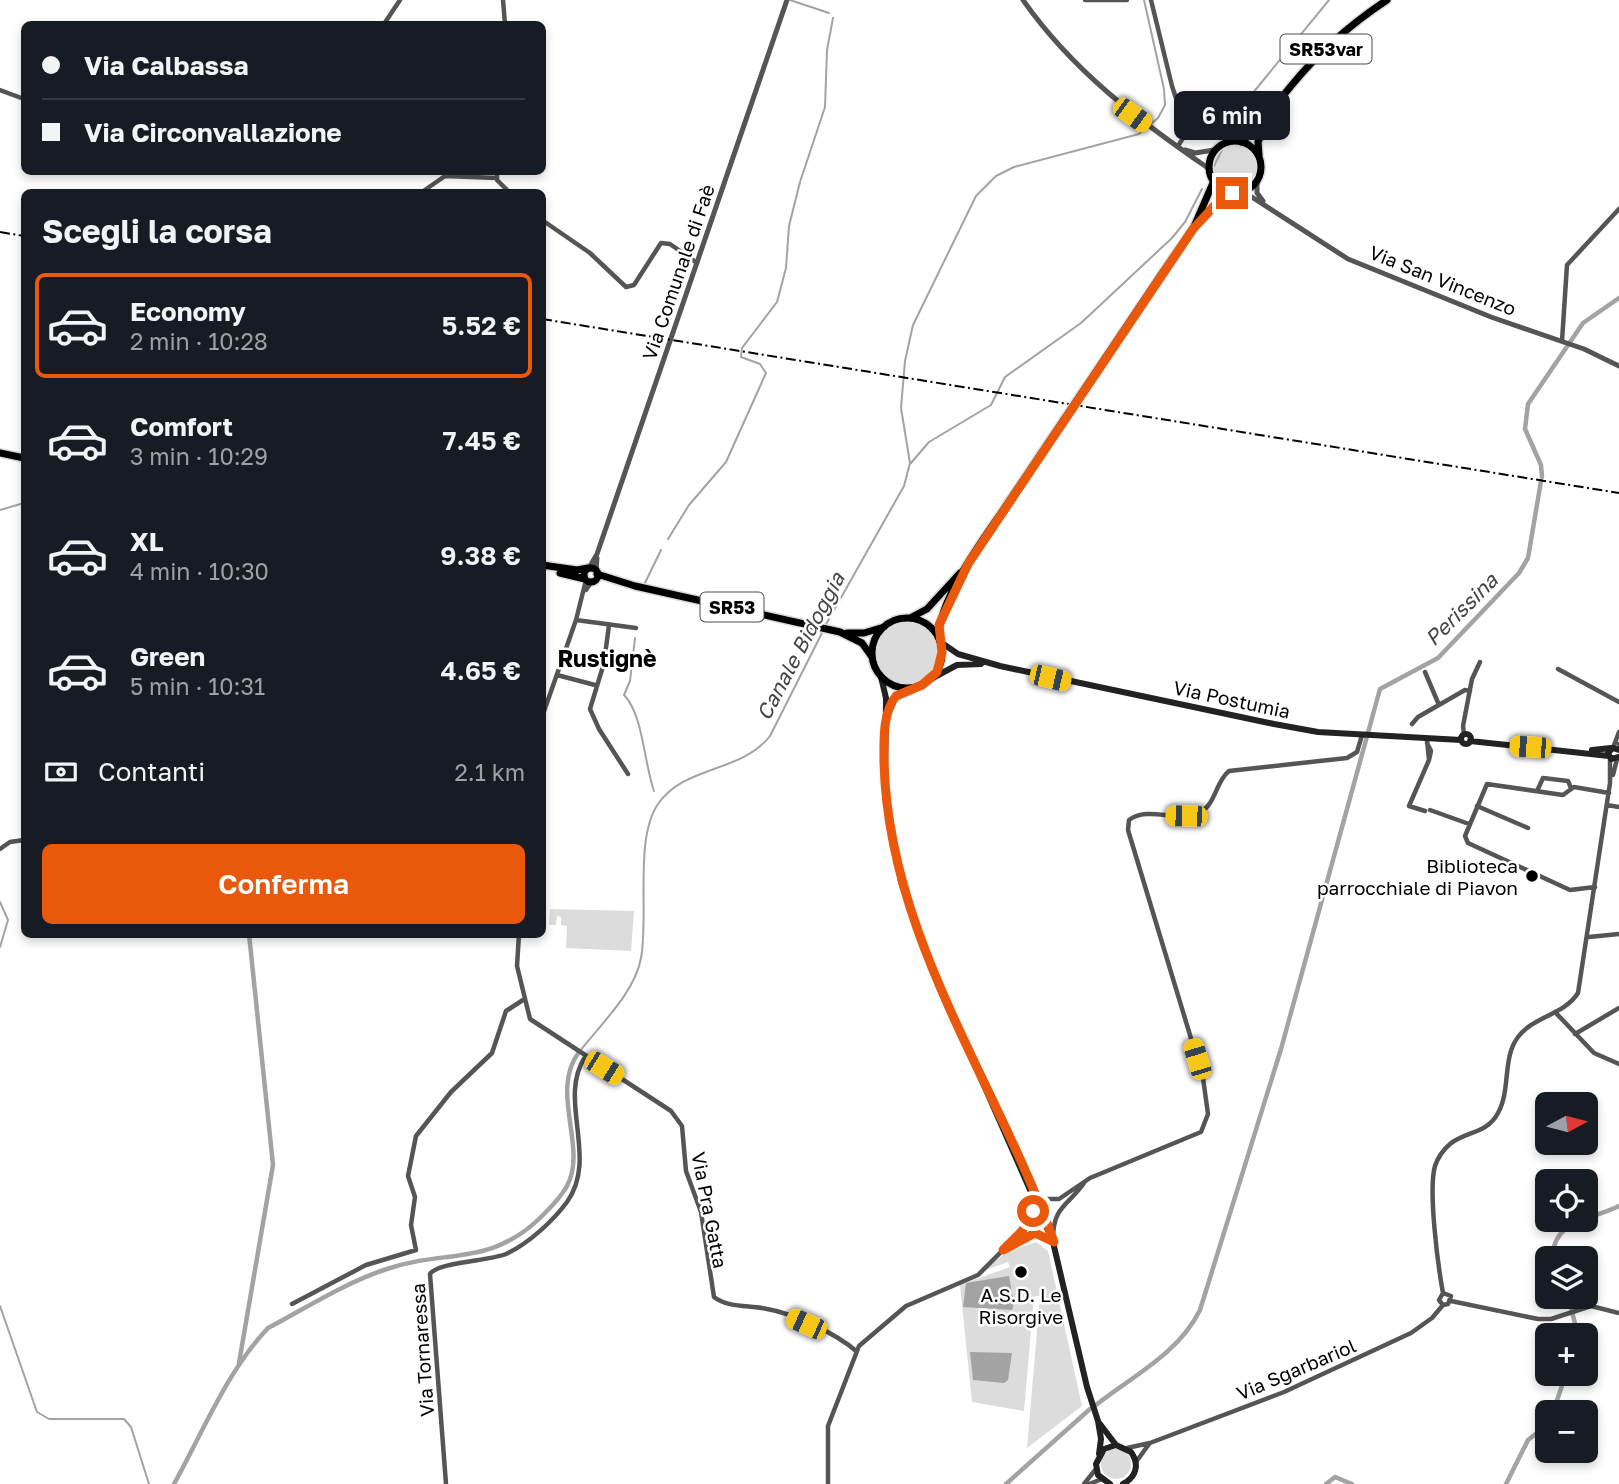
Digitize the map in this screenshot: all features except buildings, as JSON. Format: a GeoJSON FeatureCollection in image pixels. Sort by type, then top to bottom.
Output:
{"type":"FeatureCollection","features":[{"type":"Feature","properties":{"kind":"main road","name":"SR53var"},"geometry":{"type":"LineString","coordinates":[[1214,150],[1228,142],[1241,142],[1258,128],[1306,69],[1341,35],[1388,0]]}},
{"type":"Feature","properties":{"kind":"main road","name":"SR53var"},"geometry":{"type":"LineString","coordinates":[[1257,181],[1261,170],[1258,142],[1275,107]]}},
{"type":"Feature","properties":{"kind":"main road"},"geometry":{"type":"LineString","coordinates":[[1241,142],[1253,148],[1259,156]]}},
{"type":"Feature","properties":{"kind":"main road"},"geometry":{"type":"LineString","coordinates":[[1193,229],[1213,183],[1208,168],[1214,150]]}},
{"type":"Feature","properties":{"kind":"main road"},"geometry":{"type":"LineString","coordinates":[[886,721],[893,700],[900,692],[929,680],[940,663],[939,639],[945,610],[968,564],[1163,272],[1193,229],[1216,204],[1232,193],[1244,192],[1257,181]]}},
{"type":"Feature","properties":{"kind":"main road"},"geometry":{"type":"LineString","coordinates":[[1213,183],[1232,193]]}},
{"type":"Feature","properties":{"kind":"main road"},"geometry":{"type":"LineString","coordinates":[[0,453],[21,457]]}},
{"type":"Feature","properties":{"kind":"main road"},"geometry":{"type":"LineString","coordinates":[[909,618],[927,609],[968,564]]}},
{"type":"Feature","properties":{"kind":"main road","name":"SR53"},"geometry":{"type":"LineString","coordinates":[[546,567],[577,570],[840,632],[862,643],[881,677]]}},
{"type":"Feature","properties":{"kind":"main road"},"geometry":{"type":"LineString","coordinates":[[909,618],[925,623],[939,639]]}},
{"type":"Feature","properties":{"kind":"main road","name":"SR53"},"geometry":{"type":"LineString","coordinates":[[840,632],[864,633],[898,619],[909,618]]}},
{"type":"Feature","properties":{"kind":"main road"},"geometry":{"type":"LineString","coordinates":[[872,657],[873,644],[884,626]]}},
{"type":"Feature","properties":{"kind":"main road","name":"Via Postumia"},"geometry":{"type":"LineString","coordinates":[[939,639],[958,654],[1000,666],[1274,724],[1427,742],[1462,737],[1464,744],[1470,741],[1576,751]]}},
{"type":"Feature","properties":{"kind":"main road","name":"Via Postumia"},"geometry":{"type":"LineString","coordinates":[[929,680],[957,665],[1000,666]]}},
{"type":"Feature","properties":{"kind":"main road"},"geometry":{"type":"LineString","coordinates":[[881,677],[894,686],[912,688]]}},
{"type":"Feature","properties":{"kind":"main road"},"geometry":{"type":"LineString","coordinates":[[881,677],[886,694],[885,789],[895,860],[907,904],[926,954],[1054,1242],[1098,1421],[1101,1439],[1096,1469],[1102,1479],[1110,1484]]}},
{"type":"Feature","properties":{"kind":"main road"},"geometry":{"type":"LineString","coordinates":[[1616,747],[1614,757],[1576,751],[1616,747]]}},
{"type":"Feature","properties":{"kind":"main road"},"geometry":{"type":"LineString","coordinates":[[1098,1421],[1116,1445],[1127,1448],[1136,1462],[1134,1474],[1125,1483]]}},
{"type":"Feature","properties":{"kind":"main road"},"geometry":{"type":"LineString","coordinates":[[1099,1454],[1116,1445]]}},
{"type":"Feature","properties":{"kind":"street"},"geometry":{"type":"LineString","coordinates":[[386,21],[400,0]]}},
{"type":"Feature","properties":{"kind":"street"},"geometry":{"type":"LineString","coordinates":[[503,0],[505,21]]}},
{"type":"Feature","properties":{"kind":"street","name":"Via Comunale di Faè"},"geometry":{"type":"LineString","coordinates":[[591,575],[787,0]]}},
{"type":"Feature","properties":{"kind":"street"},"geometry":{"type":"LineString","coordinates":[[1024,0],[1075,63],[1146,125],[1208,168]]}},
{"type":"Feature","properties":{"kind":"street"},"geometry":{"type":"LineString","coordinates":[[1085,0],[1127,0]]}},
{"type":"Feature","properties":{"kind":"street"},"geometry":{"type":"LineString","coordinates":[[1151,0],[1172,86],[1187,132],[1180,147]]}},
{"type":"Feature","properties":{"kind":"street"},"geometry":{"type":"LineString","coordinates":[[0,90],[21,98]]}},
{"type":"Feature","properties":{"kind":"street"},"geometry":{"type":"LineString","coordinates":[[1180,147],[1195,153],[1214,150]]}},
{"type":"Feature","properties":{"kind":"street"},"geometry":{"type":"LineString","coordinates":[[426,189],[445,176],[497,175]]}},
{"type":"Feature","properties":{"kind":"street"},"geometry":{"type":"LineString","coordinates":[[1257,181],[1257,193],[1265,204]]}},
{"type":"Feature","properties":{"kind":"street","name":"Via San Vincenzo"},"geometry":{"type":"LineString","coordinates":[[1244,192],[1313,239],[1348,259],[1619,366]]}},
{"type":"Feature","properties":{"kind":"street"},"geometry":{"type":"LineString","coordinates":[[1566,343],[1567,265],[1619,209]]}},
{"type":"Feature","properties":{"kind":"street"},"geometry":{"type":"LineString","coordinates":[[546,223],[583,247],[626,287],[634,285],[661,243],[670,244],[697,264]]}},
{"type":"Feature","properties":{"kind":"street"},"geometry":{"type":"LineString","coordinates":[[546,707],[591,575]]}},
{"type":"Feature","properties":{"kind":"street"},"geometry":{"type":"LineString","coordinates":[[576,620],[636,628]]}},
{"type":"Feature","properties":{"kind":"street"},"geometry":{"type":"LineString","coordinates":[[609,625],[604,663],[595,685],[591,713],[628,774]]}},
{"type":"Feature","properties":{"kind":"street"},"geometry":{"type":"LineString","coordinates":[[1462,737],[1470,691],[1480,662]]}},
{"type":"Feature","properties":{"kind":"street"},"geometry":{"type":"LineString","coordinates":[[1558,669],[1619,702]]}},
{"type":"Feature","properties":{"kind":"street"},"geometry":{"type":"LineString","coordinates":[[1425,672],[1439,705]]}},
{"type":"Feature","properties":{"kind":"street"},"geometry":{"type":"LineString","coordinates":[[557,675],[595,685]]}},
{"type":"Feature","properties":{"kind":"street"},"geometry":{"type":"LineString","coordinates":[[1412,724],[1465,690],[1470,691]]}},
{"type":"Feature","properties":{"kind":"street"},"geometry":{"type":"LineString","coordinates":[[1616,747],[1619,732]]}},
{"type":"Feature","properties":{"kind":"street"},"geometry":{"type":"LineString","coordinates":[[828,1484],[828,1426],[856,1351],[897,1312],[978,1275],[1029,1219],[1032,1192],[1045,1199],[1054,1200],[1085,1182],[1201,1132],[1208,1114],[1203,1078],[1128,830],[1129,820],[1147,813],[1195,814],[1207,807],[1229,771],[1347,758],[1357,752],[1362,735]]}},
{"type":"Feature","properties":{"kind":"street"},"geometry":{"type":"LineString","coordinates":[[1427,742],[1431,751],[1429,760],[1409,806],[1469,824]]}},
{"type":"Feature","properties":{"kind":"street"},"geometry":{"type":"LineString","coordinates":[[1443,1305],[1439,1300],[1443,1293],[1433,1178],[1438,1157],[1451,1144],[1480,1132],[1495,1119],[1503,1102],[1514,1043],[1527,1027],[1571,1003],[1578,993],[1614,757]]}},
{"type":"Feature","properties":{"kind":"street"},"geometry":{"type":"LineString","coordinates":[[1537,792],[1542,778],[1568,781],[1571,788]]}},
{"type":"Feature","properties":{"kind":"street"},"geometry":{"type":"LineString","coordinates":[[1595,887],[1570,890],[1468,843],[1465,836],[1487,784],[1563,795],[1571,788],[1609,793]]}},
{"type":"Feature","properties":{"kind":"street"},"geometry":{"type":"LineString","coordinates":[[1607,805],[1619,807]]}},
{"type":"Feature","properties":{"kind":"street"},"geometry":{"type":"LineString","coordinates":[[1477,806],[1528,828]]}},
{"type":"Feature","properties":{"kind":"street"},"geometry":{"type":"LineString","coordinates":[[0,849],[10,842],[21,840]]}},
{"type":"Feature","properties":{"kind":"street"},"geometry":{"type":"LineString","coordinates":[[1588,937],[1619,934]]}},
{"type":"Feature","properties":{"kind":"street","name":"Via Pra Gatta"},"geometry":{"type":"LineString","coordinates":[[519,938],[517,966],[523,1000],[530,1019],[671,1111],[682,1126],[686,1171],[701,1212],[714,1297],[726,1303],[785,1314],[848,1343],[856,1351]]}},
{"type":"Feature","properties":{"kind":"street"},"geometry":{"type":"LineString","coordinates":[[292,1304],[366,1265],[416,1250],[411,1224],[415,1193],[408,1176],[416,1136],[451,1092],[492,1053],[506,1011],[523,1000]]}},
{"type":"Feature","properties":{"kind":"street"},"geometry":{"type":"LineString","coordinates":[[1575,1034],[1619,1008]]}},
{"type":"Feature","properties":{"kind":"street"},"geometry":{"type":"LineString","coordinates":[[1555,1012],[1594,1053],[1619,1064]]}},
{"type":"Feature","properties":{"kind":"street","name":"Via Tornaressa"},"geometry":{"type":"LineString","coordinates":[[446,1484],[430,1274],[441,1267],[508,1253],[527,1240],[569,1200],[576,1185],[581,1155],[574,1081],[584,1056]]}},
{"type":"Feature","properties":{"kind":"street"},"geometry":{"type":"LineString","coordinates":[[1003,1250],[1035,1233],[1054,1242],[1053,1223],[1060,1208],[1085,1182]]}},
{"type":"Feature","properties":{"kind":"street"},"geometry":{"type":"LineString","coordinates":[[1443,1293],[1449,1294],[1451,1301],[1538,1319],[1551,1318],[1591,1306],[1619,1313]]}},
{"type":"Feature","properties":{"kind":"street","name":"Via Sgarbariol"},"geometry":{"type":"LineString","coordinates":[[1127,1448],[1150,1443],[1265,1400],[1419,1328],[1443,1305],[1451,1301]]}},
{"type":"Feature","properties":{"kind":"street"},"geometry":{"type":"LineString","coordinates":[[1136,1462],[1150,1443]]}},
{"type":"Feature","properties":{"kind":"street"},"geometry":{"type":"LineString","coordinates":[[1086,1484],[1096,1469]]}},
{"type":"Feature","properties":{"kind":"street"},"geometry":{"type":"LineString","coordinates":[[1086,1484],[1102,1479]]}},
{"type":"Feature","properties":{"kind":"shaded area"},"geometry":{"type":"Polygon","coordinates":[[[1235,143],[1252,150],[1259,167],[1252,184],[1235,191],[1218,184],[1211,167],[1218,150],[1235,143]]]}},
{"type":"Feature","properties":{"kind":"shaded area"},"geometry":{"type":"Polygon","coordinates":[[[901,622],[913,622],[929,631],[936,641],[936,665],[929,675],[913,684],[901,684],[890,679],[881,670],[876,659],[876,647],[881,636],[890,627],[901,622]]]}},
{"type":"Feature","properties":{"kind":"shaded area"},"geometry":{"type":"Polygon","coordinates":[[[550,909],[634,911],[631,951],[566,948],[567,926],[561,925],[561,917],[557,916],[556,925],[549,925],[550,909]]]}},
{"type":"Feature","properties":{"kind":"shaded area"},"geometry":{"type":"Polygon","coordinates":[[[1036,1242],[1048,1251],[1082,1406],[1027,1448],[1040,1296],[1034,1296],[1024,1411],[972,1402],[960,1285],[1010,1267],[1008,1262],[983,1271],[1007,1252],[1036,1242]]]}},
{"type":"Feature","properties":{"kind":"shaded area"},"geometry":{"type":"Polygon","coordinates":[[[1009,1276],[1014,1304],[1012,1310],[963,1307],[966,1283],[1009,1276]]]}},
{"type":"Feature","properties":{"kind":"shaded area"},"geometry":{"type":"Polygon","coordinates":[[[970,1352],[1012,1353],[1008,1380],[1004,1383],[973,1380],[970,1352]]]}},
{"type":"Feature","properties":{"kind":"shaded area"},"geometry":{"type":"Polygon","coordinates":[[[1116,1449],[1127,1453],[1131,1464],[1127,1475],[1116,1479],[1105,1475],[1101,1464],[1105,1453],[1116,1449]]]}},
{"type":"Feature","properties":{"kind":"waterway"},"geometry":{"type":"LineString","coordinates":[[790,0],[829,13]]}},
{"type":"Feature","properties":{"kind":"waterway","name":"Canale Bidoggia"},"geometry":{"type":"LineString","coordinates":[[825,626],[904,486],[910,463],[901,408],[905,361],[913,325],[976,196],[996,176],[1014,167],[1139,134],[1158,118],[1165,105],[1164,89],[1144,0]]}},
{"type":"Feature","properties":{"kind":"waterway"},"geometry":{"type":"LineString","coordinates":[[1232,131],[1252,94],[1329,0]]}},
{"type":"Feature","properties":{"kind":"waterway"},"geometry":{"type":"LineString","coordinates":[[668,539],[689,505],[726,462],[766,373],[760,364],[741,357],[742,348],[777,302],[786,268],[789,226],[800,182],[825,107],[827,50],[833,18]]}},
{"type":"Feature","properties":{"kind":"waterway"},"geometry":{"type":"LineString","coordinates":[[1214,166],[1222,150]]}},
{"type":"Feature","properties":{"kind":"waterway"},"geometry":{"type":"LineString","coordinates":[[911,463],[929,442],[991,405],[1005,377],[1081,323],[1172,238],[1185,222],[1202,189]]}},
{"type":"Feature","properties":{"kind":"waterway","name":"Perissina"},"geometry":{"type":"LineString","coordinates":[[1542,477],[1541,465],[1525,429],[1528,404],[1583,323],[1619,298]]}},
{"type":"Feature","properties":{"kind":"waterway"},"geometry":{"type":"LineString","coordinates":[[1096,1405],[1168,1351],[1191,1325],[1200,1310],[1281,1049],[1380,689],[1438,658],[1519,573],[1528,558],[1541,481]]}},
{"type":"Feature","properties":{"kind":"waterway"},"geometry":{"type":"LineString","coordinates":[[0,510],[21,504]]}},
{"type":"Feature","properties":{"kind":"waterway"},"geometry":{"type":"LineString","coordinates":[[643,587],[661,550]]}},
{"type":"Feature","properties":{"kind":"waterway","name":"Canale Bidoggia"},"geometry":{"type":"LineString","coordinates":[[580,1051],[625,995],[638,971],[643,940],[646,837],[658,804],[669,791],[683,782],[744,757],[770,736],[823,631]]}},
{"type":"Feature","properties":{"kind":"waterway"},"geometry":{"type":"LineString","coordinates":[[635,638],[630,681],[624,695],[639,726],[654,791]]}},
{"type":"Feature","properties":{"kind":"waterway"},"geometry":{"type":"LineString","coordinates":[[0,902],[8,920],[0,947]]}},
{"type":"Feature","properties":{"kind":"waterway"},"geometry":{"type":"LineString","coordinates":[[239,1363],[273,1165],[249,938]]}},
{"type":"Feature","properties":{"kind":"waterway","name":"Canale Bidoggia"},"geometry":{"type":"LineString","coordinates":[[174,1484],[240,1363],[268,1328],[372,1274],[408,1263],[466,1254],[503,1244],[521,1233],[551,1207],[567,1186],[572,1171],[574,1154],[567,1084],[579,1052]]}},
{"type":"Feature","properties":{"kind":"waterway"},"geometry":{"type":"LineString","coordinates":[[1555,1246],[1560,1235],[1575,1223],[1619,1206]]}},
{"type":"Feature","properties":{"kind":"waterway"},"geometry":{"type":"LineString","coordinates":[[0,1306],[37,1412],[49,1419],[124,1419],[131,1427],[149,1484]]}},
{"type":"Feature","properties":{"kind":"waterway"},"geometry":{"type":"LineString","coordinates":[[1571,1309],[1575,1323]]}},
{"type":"Feature","properties":{"kind":"waterway"},"geometry":{"type":"LineString","coordinates":[[1557,1400],[1562,1386]]}},
{"type":"Feature","properties":{"kind":"waterway"},"geometry":{"type":"LineString","coordinates":[[1006,1484],[1090,1409]]}},
{"type":"Feature","properties":{"kind":"waterway"},"geometry":{"type":"LineString","coordinates":[[1506,1484],[1528,1440],[1535,1434]]}},
{"type":"Feature","properties":{"kind":"waterway"},"geometry":{"type":"LineString","coordinates":[[1326,1484],[1335,1477],[1352,1484]]}},
{"type":"Feature","properties":{"kind":"railway"},"geometry":{"type":"LineString","coordinates":[[0,232],[21,236]]}},
{"type":"Feature","properties":{"kind":"railway"},"geometry":{"type":"LineString","coordinates":[[546,320],[1619,493]]}},
{"type":"Feature","properties":{"kind":"place","name":"Biblioteca parrocchiale di Piavon"},"geometry":{"type":"Point","coordinates":[1532,876]}},
{"type":"Feature","properties":{"kind":"place","name":"A.S.D. Le Risorgive"},"geometry":{"type":"Point","coordinates":[1021,1272]}},
{"type":"Feature","properties":{"kind":"district","name":"Rustignè"},"geometry":{"type":"Point","coordinates":[607,658]}},
{"type":"Feature","properties":{"kind":"route"},"geometry":{"type":"LineString","coordinates":[[1033,1211],[1022,1231],[1003,1250],[1035,1233],[1054,1242],[926,954],[907,904],[895,860],[885,789],[886,721],[893,700],[900,692],[922,685],[937,672],[942,652],[938,638],[939,625],[968,564],[1193,229],[1216,204],[1232,193]]}}]}
